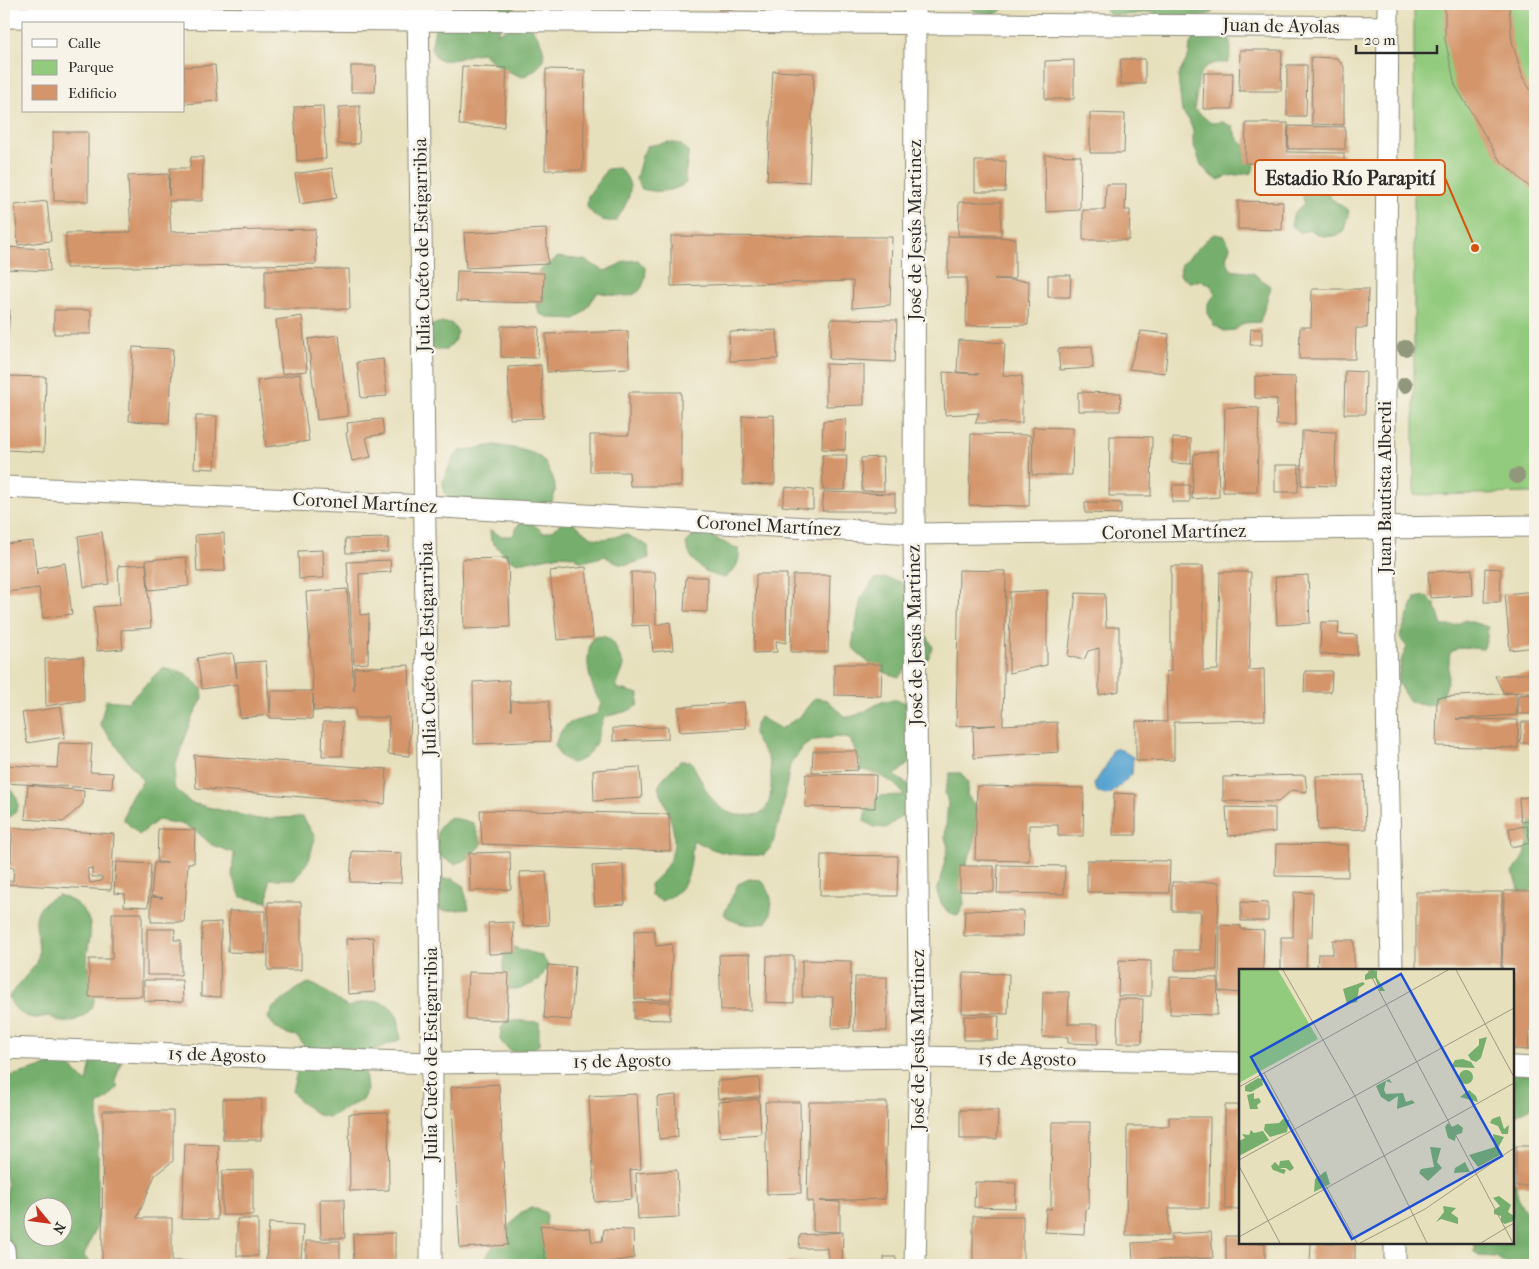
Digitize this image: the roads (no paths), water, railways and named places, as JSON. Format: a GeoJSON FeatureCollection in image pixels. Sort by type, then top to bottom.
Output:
{"type":"FeatureCollection","features":[{"type":"Feature","properties":{"kind":"street","name":"Juan Bautista Alberdi"},"geometry":{"type":"LineString","coordinates":[[1388,4],[1384,529],[1392,969]]}},
{"type":"Feature","properties":{"kind":"street","name":"Juan de Ayolas"},"geometry":{"type":"LineString","coordinates":[[4,17],[418,12],[915,13],[1388,27]]}},
{"type":"Feature","properties":{"kind":"street","name":"Julia Cuéto de Estigarribia"},"geometry":{"type":"LineString","coordinates":[[418,12],[432,1063],[431,1265]]}},
{"type":"Feature","properties":{"kind":"street","name":"José de Jesús Martinez"},"geometry":{"type":"LineString","coordinates":[[915,13],[914,534],[920,1057],[915,1265]]}},
{"type":"Feature","properties":{"kind":"street","name":"Coronel Martínez"},"geometry":{"type":"LineString","coordinates":[[4,486],[426,506],[914,534],[1535,526]]}},
{"type":"Feature","properties":{"kind":"street","name":"15 de Agosto"},"geometry":{"type":"LineString","coordinates":[[4,1048],[432,1063],[920,1057],[1239,1063]]}},
{"type":"Feature","properties":{"kind":"street"},"geometry":{"type":"LineString","coordinates":[[1514,1067],[1535,1068]]}},
{"type":"Feature","properties":{"kind":"street"},"geometry":{"type":"LineString","coordinates":[[1395,1244],[1395,1265]]}},
{"type":"Feature","properties":{"kind":"street"},"geometry":{"type":"LineString","coordinates":[[4,1249],[5,1265]]}},
{"type":"Feature","properties":{"kind":"water"},"geometry":{"type":"Polygon","coordinates":[[[1118,748],[1133,757],[1132,774],[1111,794],[1105,795],[1096,790],[1094,784],[1106,766],[1113,749],[1118,748]]]}},
{"type":"Feature","properties":{"kind":"place","name":"Estadio Río Parapití"},"geometry":{"type":"Point","coordinates":[1475,248]}}]}
